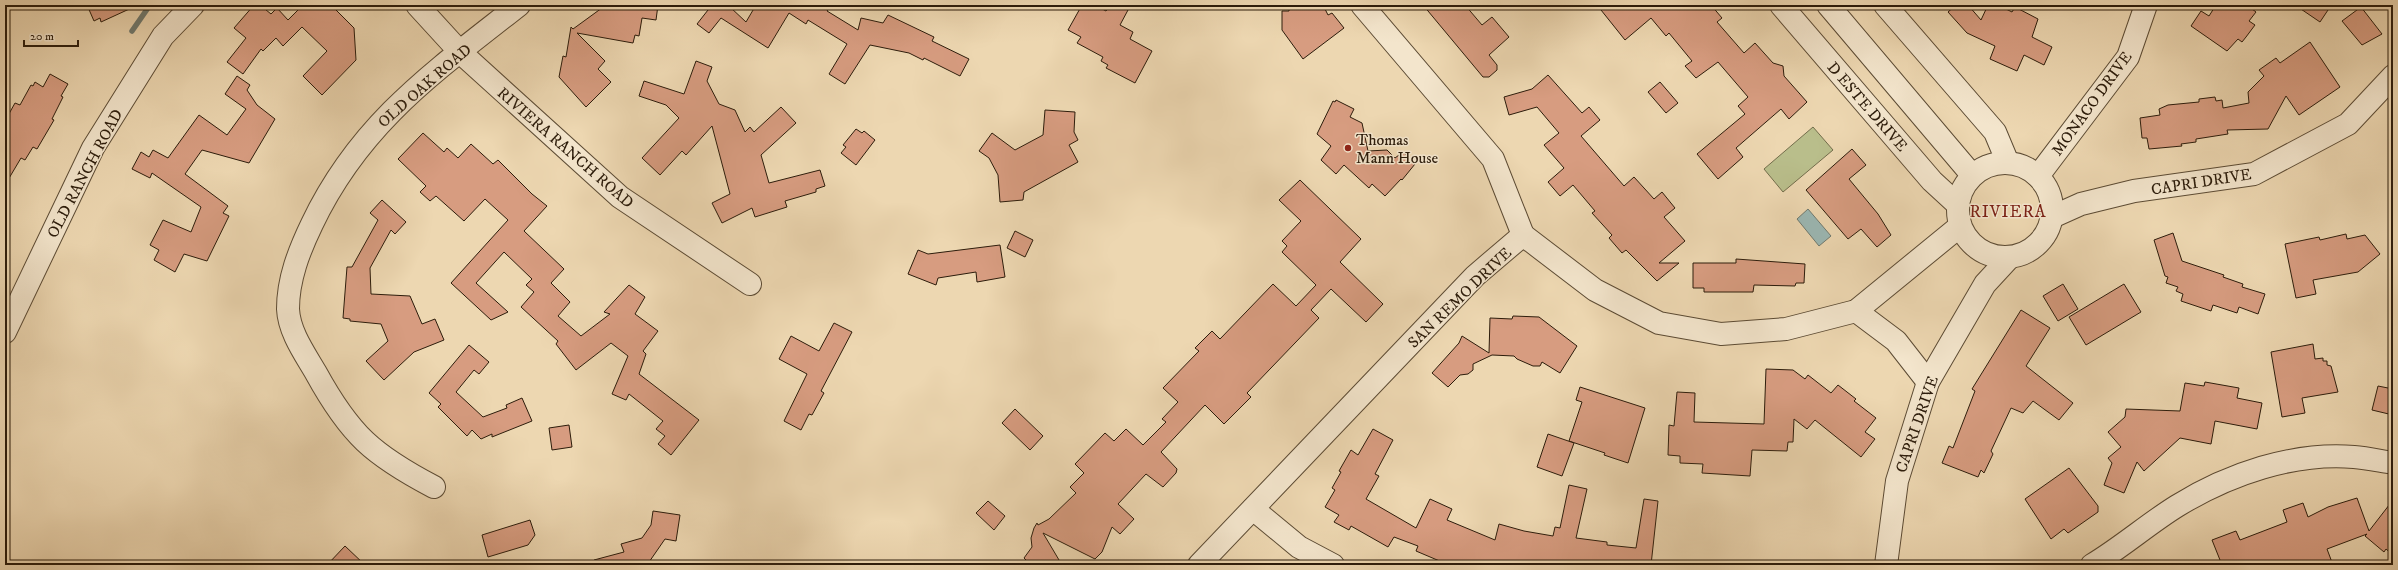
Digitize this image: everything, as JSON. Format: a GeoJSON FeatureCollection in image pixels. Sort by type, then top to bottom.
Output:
{"type":"FeatureCollection","features":[{"type":"Feature","properties":{"kind":"street","name":"OLD RANCH ROAD"},"geometry":{"type":"LineString","coordinates":[[5,332],[93,148],[163,36],[194,5]]}},
{"type":"Feature","properties":{"kind":"street","name":"RIVIERA RANCH ROAD"},"geometry":{"type":"LineString","coordinates":[[417,5],[460,52],[620,197],[750,284]]}},
{"type":"Feature","properties":{"kind":"street","name":"OLD OAK ROAD"},"geometry":{"type":"LineString","coordinates":[[434,488],[377,454],[349,426],[328,396],[294,335],[288,310],[290,282],[300,250],[322,202],[347,161],[379,122],[417,87],[519,5]]}},
{"type":"Feature","properties":{"kind":"street","name":"SAN REMO DRIVE"},"geometry":{"type":"LineString","coordinates":[[1199,565],[1475,276],[1523,235],[1493,160],[1362,5]]}},
{"type":"Feature","properties":{"kind":"street","name":"D ESTE DRIVE"},"geometry":{"type":"LineString","coordinates":[[1781,5],[1932,182],[1957,204]]}},
{"type":"Feature","properties":{"kind":"street"},"geometry":{"type":"LineString","coordinates":[[1828,5],[1972,175]]}},
{"type":"Feature","properties":{"kind":"street"},"geometry":{"type":"LineString","coordinates":[[1885,5],[1995,132],[2008,163]]}},
{"type":"Feature","properties":{"kind":"street","name":"MONACO DRIVE"},"geometry":{"type":"LineString","coordinates":[[2038,176],[2128,57],[2146,5]]}},
{"type":"Feature","properties":{"kind":"street","name":"CAPRI DRIVE"},"geometry":{"type":"LineString","coordinates":[[2052,217],[2081,204],[2134,191],[2254,174],[2348,124],[2393,76]]}},
{"type":"Feature","properties":{"kind":"street"},"geometry":{"type":"LineString","coordinates":[[2008,163],[2029,169],[2038,176],[2047,188],[2052,202],[2052,217],[2047,232],[2038,245],[2025,254],[2009,258],[1993,257],[1979,251],[1967,240],[1960,226],[1957,204],[1962,188],[1972,175],[1983,168],[2008,163]]}},
{"type":"Feature","properties":{"kind":"street"},"geometry":{"type":"LineString","coordinates":[[1523,235],[1595,290],[1659,323],[1721,334],[1786,329],[1856,311],[1960,226]]}},
{"type":"Feature","properties":{"kind":"street","name":"CAPRI DRIVE"},"geometry":{"type":"LineString","coordinates":[[1886,565],[1897,481],[1928,382],[1985,284],[2009,258]]}},
{"type":"Feature","properties":{"kind":"street"},"geometry":{"type":"LineString","coordinates":[[1856,311],[1896,341],[1928,382]]}},
{"type":"Feature","properties":{"kind":"street"},"geometry":{"type":"LineString","coordinates":[[2092,565],[2118,549],[2177,506],[2216,484],[2261,467],[2304,458],[2354,457],[2393,463]]}},
{"type":"Feature","properties":{"kind":"street"},"geometry":{"type":"LineString","coordinates":[[1253,509],[1299,547],[1333,565]]}},
{"type":"Feature","properties":{"kind":"green space"},"geometry":{"type":"Polygon","coordinates":[[[1813,127],[1833,150],[1783,192],[1764,169],[1813,127]]]}},
{"type":"Feature","properties":{"kind":"water"},"geometry":{"type":"Polygon","coordinates":[[[1808,209],[1831,236],[1819,246],[1797,219],[1808,209]]]}},
{"type":"Feature","properties":{"kind":"building"},"geometry":{"type":"Polygon","coordinates":[[[87,5],[138,5],[101,22],[100,18],[94,21],[87,5]]]}},
{"type":"Feature","properties":{"kind":"building"},"geometry":{"type":"Polygon","coordinates":[[[254,5],[260,5],[271,14],[277,8],[288,20],[303,5],[331,5],[354,28],[356,60],[322,95],[303,76],[327,51],[302,27],[283,46],[276,38],[263,51],[261,49],[243,74],[227,62],[246,38],[234,28],[254,5]]]}},
{"type":"Feature","properties":{"kind":"building"},"geometry":{"type":"Polygon","coordinates":[[[606,5],[658,5],[656,20],[642,18],[639,36],[635,35],[633,43],[577,33],[605,61],[598,69],[611,82],[586,107],[559,77],[563,56],[566,57],[571,27],[573,29],[606,5]]]}},
{"type":"Feature","properties":{"kind":"building"},"geometry":{"type":"Polygon","coordinates":[[[699,5],[731,5],[730,7],[746,22],[756,5],[831,5],[827,11],[858,30],[861,18],[883,23],[888,15],[934,37],[932,41],[969,59],[960,76],[924,58],[923,60],[909,53],[870,45],[845,84],[829,74],[847,44],[808,20],[806,24],[789,13],[768,48],[721,18],[709,33],[697,24],[708,10],[699,5]]]}},
{"type":"Feature","properties":{"kind":"building"},"geometry":{"type":"Polygon","coordinates":[[[1082,5],[1095,5],[1106,11],[1111,5],[1120,5],[1128,10],[1120,25],[1133,32],[1130,39],[1152,51],[1135,83],[1106,68],[1108,65],[1101,61],[1103,57],[1077,43],[1081,37],[1068,30],[1082,5]]]}},
{"type":"Feature","properties":{"kind":"building"},"geometry":{"type":"Polygon","coordinates":[[[1289,5],[1323,5],[1328,15],[1332,13],[1344,28],[1303,59],[1282,30],[1282,11],[1289,11],[1289,5]]]}},
{"type":"Feature","properties":{"kind":"building"},"geometry":{"type":"Polygon","coordinates":[[[1423,5],[1465,5],[1482,25],[1492,17],[1509,37],[1489,55],[1497,65],[1497,70],[1489,77],[1483,77],[1423,5]]]}},
{"type":"Feature","properties":{"kind":"building"},"geometry":{"type":"Polygon","coordinates":[[[1597,5],[1711,5],[1722,18],[1717,22],[1744,53],[1755,43],[1773,63],[1783,66],[1784,76],[1807,102],[1789,119],[1781,109],[1736,148],[1743,157],[1718,179],[1697,154],[1745,114],[1738,106],[1748,97],[1718,62],[1696,78],[1685,66],[1692,61],[1669,33],[1666,36],[1651,18],[1625,40],[1597,5]]]}},
{"type":"Feature","properties":{"kind":"building"},"geometry":{"type":"Polygon","coordinates":[[[1956,5],[1968,5],[1981,20],[1988,5],[1998,5],[2012,12],[2015,7],[2038,19],[2032,37],[2052,47],[2044,65],[2024,55],[2017,71],[1990,59],[1995,46],[1967,33],[1948,12],[1956,5]]]}},
{"type":"Feature","properties":{"kind":"building"},"geometry":{"type":"Polygon","coordinates":[[[2216,5],[2247,5],[2256,12],[2249,21],[2255,25],[2242,42],[2238,39],[2227,51],[2191,26],[2201,11],[2209,16],[2216,5]]]}},
{"type":"Feature","properties":{"kind":"building"},"geometry":{"type":"Polygon","coordinates":[[[2295,5],[2320,5],[2328,10],[2320,22],[2295,5]]]}},
{"type":"Feature","properties":{"kind":"building"},"geometry":{"type":"Polygon","coordinates":[[[2361,7],[2382,34],[2362,45],[2342,21],[2361,7]]]}},
{"type":"Feature","properties":{"kind":"building"},"geometry":{"type":"Polygon","coordinates":[[[2310,42],[2340,87],[2299,115],[2286,96],[2268,129],[2227,130],[2228,134],[2196,139],[2196,142],[2181,144],[2182,146],[2149,149],[2147,138],[2142,138],[2140,118],[2160,115],[2159,109],[2168,105],[2199,102],[2199,99],[2215,97],[2216,101],[2222,100],[2223,108],[2249,103],[2248,92],[2264,76],[2259,70],[2276,58],[2280,63],[2310,42]]]}},
{"type":"Feature","properties":{"kind":"building"},"geometry":{"type":"Polygon","coordinates":[[[696,61],[712,67],[707,81],[719,104],[735,110],[745,132],[750,127],[754,132],[781,107],[796,123],[761,155],[769,183],[820,170],[825,186],[816,189],[816,192],[785,201],[787,207],[755,217],[752,208],[722,223],[712,203],[730,194],[712,126],[686,155],[682,151],[660,175],[642,158],[679,118],[666,105],[639,96],[644,81],[684,94],[696,61]]]}},
{"type":"Feature","properties":{"kind":"building"},"geometry":{"type":"Polygon","coordinates":[[[50,74],[68,84],[61,96],[63,97],[52,119],[54,120],[37,149],[33,147],[25,160],[21,158],[5,185],[5,121],[15,103],[20,105],[31,85],[33,86],[35,82],[43,87],[50,74]]]}},
{"type":"Feature","properties":{"kind":"building"},"geometry":{"type":"Polygon","coordinates":[[[1548,75],[1582,113],[1589,107],[1600,120],[1581,136],[1624,186],[1634,177],[1654,199],[1662,192],[1675,208],[1664,217],[1685,241],[1659,263],[1679,263],[1657,281],[1626,250],[1622,253],[1609,238],[1612,235],[1592,213],[1595,211],[1573,185],[1560,196],[1548,182],[1564,168],[1544,145],[1559,133],[1537,107],[1509,115],[1504,97],[1532,89],[1548,75]]]}},
{"type":"Feature","properties":{"kind":"building"},"geometry":{"type":"Polygon","coordinates":[[[237,76],[250,85],[247,90],[257,105],[275,119],[249,163],[202,150],[185,174],[228,206],[223,213],[229,216],[207,261],[184,254],[175,272],[154,260],[159,250],[150,245],[163,220],[191,232],[201,207],[152,173],[150,178],[132,169],[141,152],[149,157],[153,150],[168,158],[199,115],[227,135],[246,109],[225,94],[237,76]]]}},
{"type":"Feature","properties":{"kind":"building"},"geometry":{"type":"Polygon","coordinates":[[[1660,82],[1678,103],[1666,113],[1648,92],[1660,82]]]}},
{"type":"Feature","properties":{"kind":"building","name":"Thomas Mann House"},"geometry":{"type":"Polygon","coordinates":[[[1336,100],[1354,109],[1350,117],[1362,123],[1368,151],[1387,150],[1395,158],[1403,152],[1415,164],[1402,180],[1401,179],[1385,196],[1372,184],[1369,188],[1344,165],[1336,174],[1321,160],[1331,146],[1317,134],[1333,101],[1335,102],[1336,100]]]}},
{"type":"Feature","properties":{"kind":"building"},"geometry":{"type":"Polygon","coordinates":[[[1045,110],[1075,112],[1074,132],[1078,140],[1069,145],[1078,162],[1024,192],[1023,200],[1000,202],[998,175],[989,158],[979,151],[992,133],[1015,150],[1043,135],[1045,110]]]}},
{"type":"Feature","properties":{"kind":"building"},"geometry":{"type":"Polygon","coordinates":[[[856,129],[862,133],[864,131],[875,140],[856,165],[841,153],[846,147],[843,145],[856,129]]]}},
{"type":"Feature","properties":{"kind":"building"},"geometry":{"type":"Polygon","coordinates":[[[423,133],[444,152],[447,148],[458,158],[471,144],[493,164],[498,160],[532,194],[547,206],[524,231],[564,269],[551,283],[570,302],[558,316],[581,336],[610,314],[604,312],[629,285],[645,297],[635,314],[658,331],[643,351],[646,354],[639,374],[699,420],[671,455],[658,444],[665,436],[656,429],[663,421],[629,394],[626,400],[612,394],[628,356],[611,343],[576,370],[556,344],[558,341],[521,307],[534,292],[526,285],[532,279],[504,252],[476,283],[508,312],[491,320],[451,283],[508,220],[485,199],[464,221],[436,196],[430,201],[420,192],[426,186],[398,159],[423,133]]]}},
{"type":"Feature","properties":{"kind":"building"},"geometry":{"type":"Polygon","coordinates":[[[1852,149],[1866,165],[1849,179],[1878,214],[1891,235],[1877,247],[1861,229],[1848,239],[1806,190],[1852,149]]]}},
{"type":"Feature","properties":{"kind":"building"},"geometry":{"type":"Polygon","coordinates":[[[1300,180],[1361,239],[1340,262],[1383,304],[1366,322],[1331,289],[1311,310],[1319,318],[1247,393],[1251,397],[1224,424],[1205,405],[1161,452],[1177,469],[1176,473],[1163,487],[1146,474],[1118,504],[1134,519],[1120,534],[1112,527],[1102,552],[1095,559],[1043,533],[1062,565],[1031,565],[1024,558],[1032,547],[1031,538],[1034,528],[1037,523],[1038,525],[1049,519],[1076,493],[1070,487],[1084,473],[1075,464],[1105,433],[1114,441],[1126,429],[1143,445],[1166,422],[1162,419],[1178,402],[1163,388],[1199,351],[1195,348],[1212,331],[1220,339],[1273,284],[1296,306],[1316,285],[1282,252],[1287,246],[1282,241],[1301,221],[1279,200],[1300,180]]]}},
{"type":"Feature","properties":{"kind":"building"},"geometry":{"type":"Polygon","coordinates":[[[382,200],[406,222],[395,234],[391,230],[370,268],[371,294],[410,296],[422,324],[435,319],[444,340],[414,352],[384,380],[366,361],[388,341],[381,324],[350,321],[350,319],[343,318],[347,267],[352,267],[378,220],[370,213],[382,200]]]}},
{"type":"Feature","properties":{"kind":"building"},"geometry":{"type":"Polygon","coordinates":[[[1015,231],[1033,240],[1025,257],[1007,248],[1015,231]]]}},
{"type":"Feature","properties":{"kind":"building"},"geometry":{"type":"Polygon","coordinates":[[[2173,233],[2182,261],[2224,275],[2223,277],[2243,284],[2242,287],[2265,294],[2258,314],[2239,307],[2237,313],[2213,305],[2211,311],[2181,301],[2183,294],[2176,291],[2178,287],[2166,283],[2168,277],[2165,276],[2154,240],[2173,233]]]}},
{"type":"Feature","properties":{"kind":"building"},"geometry":{"type":"Polygon","coordinates":[[[2346,234],[2347,239],[2365,235],[2380,254],[2358,272],[2313,280],[2316,294],[2296,298],[2285,244],[2319,237],[2320,240],[2346,234]]]}},
{"type":"Feature","properties":{"kind":"building"},"geometry":{"type":"Polygon","coordinates":[[[1000,245],[1005,277],[977,282],[976,272],[938,278],[936,285],[908,274],[918,250],[928,254],[1000,245]]]}},
{"type":"Feature","properties":{"kind":"building"},"geometry":{"type":"Polygon","coordinates":[[[1736,259],[1805,264],[1804,283],[1796,283],[1795,286],[1754,285],[1753,292],[1704,292],[1704,288],[1693,288],[1693,263],[1736,263],[1736,259]]]}},
{"type":"Feature","properties":{"kind":"building"},"geometry":{"type":"Polygon","coordinates":[[[2063,284],[2078,309],[2058,321],[2043,296],[2063,284]]]}},
{"type":"Feature","properties":{"kind":"building"},"geometry":{"type":"Polygon","coordinates":[[[2124,284],[2141,312],[2086,345],[2069,317],[2124,284]]]}},
{"type":"Feature","properties":{"kind":"building"},"geometry":{"type":"Polygon","coordinates":[[[2021,310],[2050,328],[2026,366],[2073,403],[2059,420],[2033,401],[2023,413],[2011,408],[1991,451],[1993,454],[1984,473],[1981,470],[1978,477],[1942,463],[1949,446],[1953,448],[1975,391],[1972,389],[2021,310]]]}},
{"type":"Feature","properties":{"kind":"building"},"geometry":{"type":"Polygon","coordinates":[[[1513,316],[1539,317],[1577,346],[1560,373],[1542,362],[1540,366],[1533,366],[1517,359],[1514,356],[1492,355],[1473,364],[1473,370],[1468,374],[1460,375],[1448,387],[1432,373],[1459,343],[1462,336],[1489,353],[1490,318],[1512,319],[1513,316]]]}},
{"type":"Feature","properties":{"kind":"building"},"geometry":{"type":"Polygon","coordinates":[[[834,323],[852,332],[821,391],[824,393],[812,415],[809,414],[801,430],[784,421],[807,374],[779,359],[791,336],[819,351],[834,323]]]}},
{"type":"Feature","properties":{"kind":"building"},"geometry":{"type":"Polygon","coordinates":[[[2313,344],[2315,359],[2323,358],[2323,361],[2327,361],[2327,365],[2331,366],[2338,392],[2302,398],[2305,413],[2282,417],[2271,352],[2313,344]]]}},
{"type":"Feature","properties":{"kind":"building"},"geometry":{"type":"Polygon","coordinates":[[[469,345],[489,362],[479,374],[474,370],[456,392],[483,417],[507,408],[506,405],[522,398],[532,421],[492,437],[492,434],[481,439],[472,430],[467,436],[438,407],[441,404],[429,393],[469,345]]]}},
{"type":"Feature","properties":{"kind":"building"},"geometry":{"type":"Polygon","coordinates":[[[1766,369],[1793,370],[1805,379],[1808,375],[1831,393],[1838,385],[1856,399],[1854,401],[1876,418],[1865,432],[1875,439],[1861,457],[1815,420],[1807,429],[1794,419],[1793,442],[1788,442],[1787,451],[1752,450],[1750,476],[1702,473],[1703,464],[1680,463],[1680,456],[1668,455],[1669,425],[1674,426],[1677,392],[1695,393],[1694,422],[1764,424],[1766,369]]]}},
{"type":"Feature","properties":{"kind":"building"},"geometry":{"type":"Polygon","coordinates":[[[2205,382],[2239,388],[2237,398],[2262,403],[2257,429],[2215,421],[2211,444],[2180,438],[2144,471],[2137,462],[2124,493],[2104,485],[2112,463],[2108,458],[2121,447],[2108,432],[2125,417],[2126,409],[2180,411],[2185,383],[2204,386],[2205,382]]]}},
{"type":"Feature","properties":{"kind":"building"},"geometry":{"type":"Polygon","coordinates":[[[2378,386],[2393,389],[2393,415],[2372,410],[2378,386]]]}},
{"type":"Feature","properties":{"kind":"building"},"geometry":{"type":"Polygon","coordinates":[[[1580,387],[1645,408],[1628,463],[1604,455],[1605,453],[1569,441],[1582,402],[1576,400],[1580,387]]]}},
{"type":"Feature","properties":{"kind":"building"},"geometry":{"type":"Polygon","coordinates":[[[1015,409],[1043,436],[1030,450],[1002,423],[1015,409]]]}},
{"type":"Feature","properties":{"kind":"building"},"geometry":{"type":"Polygon","coordinates":[[[569,425],[572,447],[552,450],[549,428],[569,425]]]}},
{"type":"Feature","properties":{"kind":"building"},"geometry":{"type":"Polygon","coordinates":[[[1373,429],[1393,440],[1375,474],[1379,476],[1366,499],[1416,528],[1430,499],[1452,509],[1447,520],[1495,540],[1499,524],[1524,531],[1553,536],[1555,527],[1560,528],[1569,485],[1587,489],[1576,538],[1607,542],[1607,545],[1636,548],[1644,499],[1658,501],[1651,565],[1449,565],[1416,551],[1418,546],[1394,537],[1388,547],[1351,526],[1349,530],[1334,522],[1339,515],[1325,507],[1335,490],[1332,488],[1341,472],[1339,471],[1351,450],[1358,455],[1373,429]]]}},
{"type":"Feature","properties":{"kind":"building"},"geometry":{"type":"Polygon","coordinates":[[[1548,434],[1574,443],[1562,476],[1537,467],[1548,434]]]}},
{"type":"Feature","properties":{"kind":"building"},"geometry":{"type":"Polygon","coordinates":[[[2069,468],[2098,506],[2098,512],[2068,533],[2064,529],[2051,539],[2025,499],[2069,468]]]}},
{"type":"Feature","properties":{"kind":"building"},"geometry":{"type":"Polygon","coordinates":[[[2357,498],[2369,531],[2393,500],[2393,555],[2386,549],[2384,552],[2365,536],[2367,534],[2327,549],[2333,565],[2222,565],[2212,540],[2236,531],[2240,540],[2287,522],[2283,510],[2303,503],[2308,517],[2328,507],[2357,498]]]}},
{"type":"Feature","properties":{"kind":"building"},"geometry":{"type":"Polygon","coordinates":[[[988,501],[1005,516],[994,530],[976,513],[988,501]]]}},
{"type":"Feature","properties":{"kind":"building"},"geometry":{"type":"Polygon","coordinates":[[[653,511],[680,515],[676,541],[665,539],[647,565],[595,565],[594,560],[624,552],[621,544],[642,538],[651,525],[653,511]]]}},
{"type":"Feature","properties":{"kind":"building"},"geometry":{"type":"Polygon","coordinates":[[[530,520],[535,535],[528,545],[488,557],[482,535],[530,520]]]}},
{"type":"Feature","properties":{"kind":"building"},"geometry":{"type":"Polygon","coordinates":[[[345,546],[365,565],[327,565],[345,546]]]}},
{"type":"Feature","properties":{"kind":"waterway"},"geometry":{"type":"LineString","coordinates":[[132,31],[150,5]]}},
{"type":"Feature","properties":{"kind":"place","name":"Thomas Mann House"},"geometry":{"type":"Point","coordinates":[1348,148]}},
{"type":"Feature","properties":{"kind":"district","name":"RIVIERA"},"geometry":{"type":"Point","coordinates":[2008,211]}}]}
